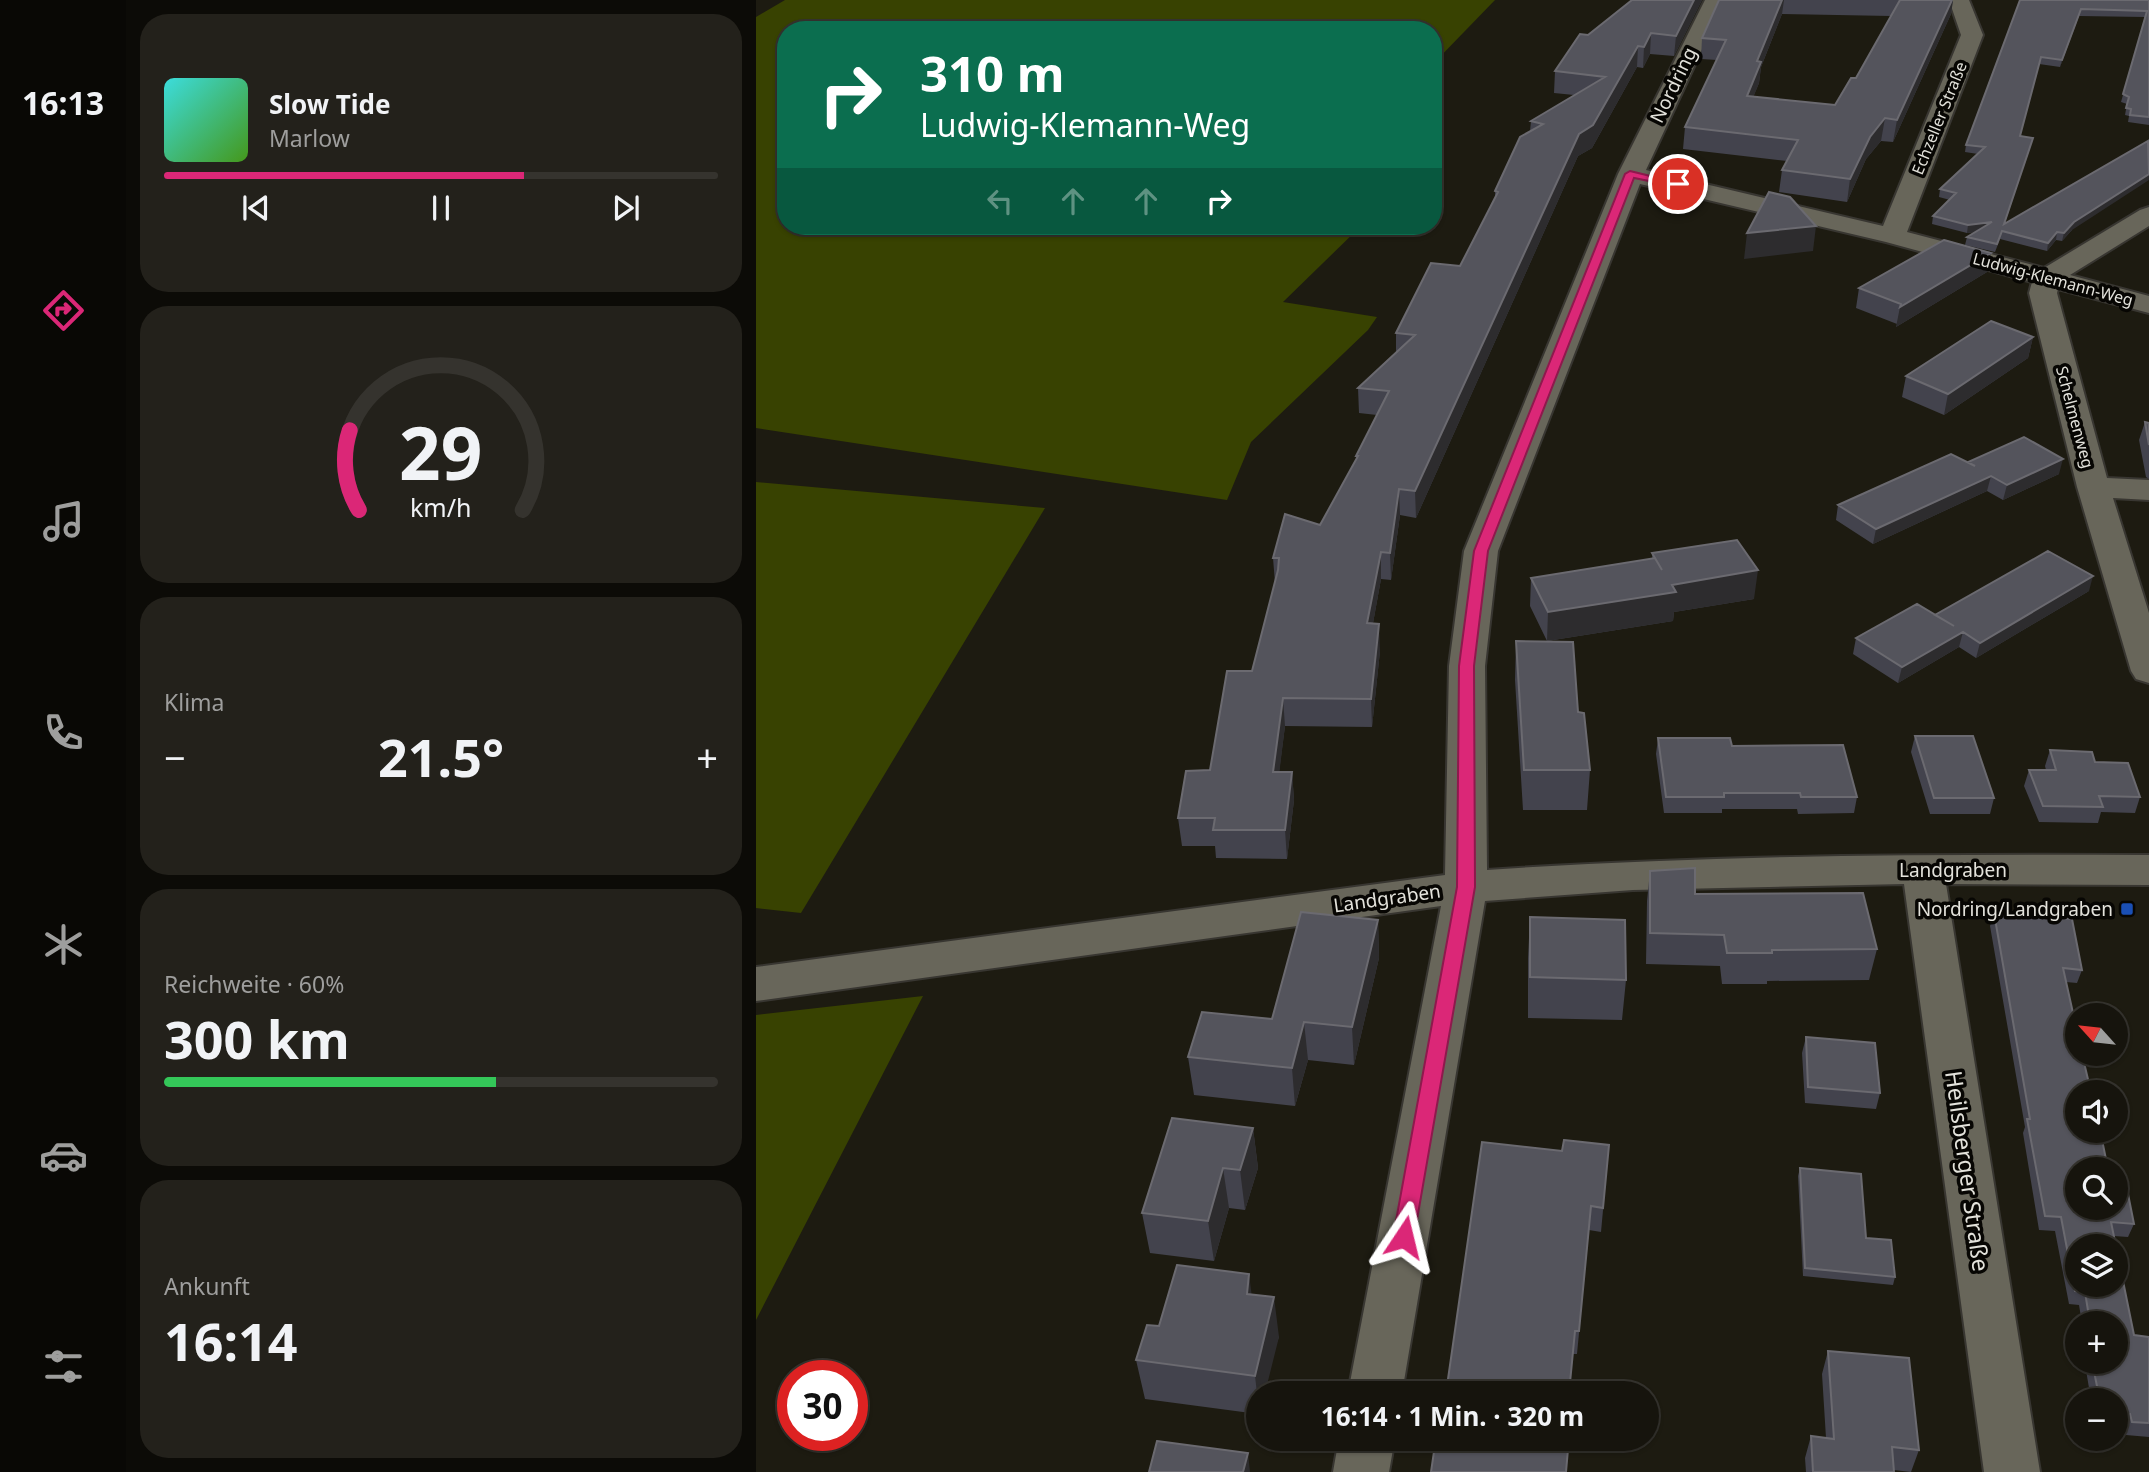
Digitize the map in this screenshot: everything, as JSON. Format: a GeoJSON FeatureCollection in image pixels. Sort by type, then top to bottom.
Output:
{"type":"FeatureCollection","features":[{"type":"Feature","properties":{"kind":"street","name":"Nordring"},"geometry":{"type":"LineString","coordinates":[[1378,1381],[1466,887],[1466,666],[1481,551],[1630,174],[1715,0]]}},
{"type":"Feature","properties":{"kind":"street","name":"Echzeller Straße"},"geometry":{"type":"LineString","coordinates":[[1892,236],[1972,35],[1959,0]]}},
{"type":"Feature","properties":{"kind":"street","name":"Ludwig-Klemann-Weg"},"geometry":{"type":"LineString","coordinates":[[1630,174],[1892,236],[2149,305]]}},
{"type":"Feature","properties":{"kind":"street"},"geometry":{"type":"LineString","coordinates":[[2047,278],[2149,215]]}},
{"type":"Feature","properties":{"kind":"street","name":"Schelmenweg"},"geometry":{"type":"LineString","coordinates":[[2047,278],[2043,293],[2094,487],[2149,671]]}},
{"type":"Feature","properties":{"kind":"street"},"geometry":{"type":"LineString","coordinates":[[2094,487],[2149,489]]}},
{"type":"Feature","properties":{"kind":"street","name":"Landgraben"},"geometry":{"type":"LineString","coordinates":[[756,985],[1466,887],[1633,875],[1923,869],[2149,870]]}},
{"type":"Feature","properties":{"kind":"street","name":"Heilsberger Straße"},"geometry":{"type":"LineString","coordinates":[[1923,869],[2011,1472]]}},
{"type":"Feature","properties":{"kind":"street"},"geometry":{"type":"LineString","coordinates":[[1361,1472],[1365,1451]]}},
{"type":"Feature","properties":{"kind":"green space"},"geometry":{"type":"Polygon","coordinates":[[[785,0],[1495,0],[1442,55],[1442,21],[777,21],[777,235],[1352,235],[1283,302],[1377,317],[1368,330],[1251,442],[1227,500],[756,428],[756,17],[785,0]]]}},
{"type":"Feature","properties":{"kind":"green space"},"geometry":{"type":"Polygon","coordinates":[[[756,482],[1045,508],[801,913],[756,908],[756,482]]]}},
{"type":"Feature","properties":{"kind":"green space"},"geometry":{"type":"Polygon","coordinates":[[[923,996],[756,1320],[756,1015],[923,996]]]}},
{"type":"Feature","properties":{"kind":"building"},"geometry":{"type":"Polygon","coordinates":[[[1632,0],[1694,0],[1676,36],[1651,33],[1644,47],[1638,46],[1593,125],[1579,134],[1415,491],[1399,489],[1390,553],[1381,552],[1367,623],[1379,624],[1371,699],[1283,698],[1273,772],[1292,772],[1285,830],[1213,830],[1215,818],[1178,818],[1186,771],[1210,770],[1227,671],[1252,671],[1278,570],[1279,558],[1273,558],[1285,514],[1320,525],[1358,456],[1389,391],[1358,388],[1415,335],[1396,333],[1431,263],[1460,266],[1498,192],[1495,191],[1520,137],[1543,124],[1531,121],[1605,77],[1555,71],[1580,34],[1588,35],[1632,0]]]}},
{"type":"Feature","properties":{"kind":"building"},"geometry":{"type":"Polygon","coordinates":[[[1719,0],[1782,0],[1757,61],[1761,62],[1747,96],[1835,105],[1851,78],[1856,78],[1900,0],[1952,0],[1897,120],[1885,118],[1870,137],[1850,179],[1782,170],[1798,140],[1685,127],[1726,40],[1702,38],[1719,0]]]}},
{"type":"Feature","properties":{"kind":"building"},"geometry":{"type":"Polygon","coordinates":[[[2020,0],[2149,0],[2149,117],[2130,115],[2131,109],[2126,108],[2129,97],[2123,94],[2147,11],[2081,9],[2062,60],[2041,57],[2020,136],[2033,138],[2004,224],[2148,141],[2149,174],[2074,222],[2064,233],[2057,232],[2048,243],[2002,231],[1997,244],[1967,237],[1992,222],[1968,225],[1933,216],[1956,193],[1940,189],[1985,147],[1966,145],[2020,0]]]}},
{"type":"Feature","properties":{"kind":"building"},"geometry":{"type":"Polygon","coordinates":[[[1769,192],[1790,197],[1816,226],[1747,233],[1769,192]]]}},
{"type":"Feature","properties":{"kind":"building"},"geometry":{"type":"Polygon","coordinates":[[[1944,240],[1991,253],[1900,307],[1901,304],[1859,288],[1944,240]]]}},
{"type":"Feature","properties":{"kind":"building"},"geometry":{"type":"Polygon","coordinates":[[[1991,321],[2033,337],[1948,394],[1906,376],[1991,321]]]}},
{"type":"Feature","properties":{"kind":"building"},"geometry":{"type":"Polygon","coordinates":[[[2145,422],[2149,423],[2149,445],[2145,422]]]}},
{"type":"Feature","properties":{"kind":"building"},"geometry":{"type":"Polygon","coordinates":[[[2024,437],[2063,459],[2007,485],[1991,476],[1876,529],[1838,505],[1951,454],[1975,466],[1968,462],[2024,437]]]}},
{"type":"Feature","properties":{"kind":"building"},"geometry":{"type":"Polygon","coordinates":[[[1737,540],[1758,570],[1672,585],[1676,592],[1548,612],[1531,578],[1655,558],[1652,553],[1737,540]]]}},
{"type":"Feature","properties":{"kind":"building"},"geometry":{"type":"Polygon","coordinates":[[[2048,551],[2093,576],[1980,643],[1963,632],[1902,667],[1856,638],[1917,604],[1935,615],[2048,551]]]}},
{"type":"Feature","properties":{"kind":"building"},"geometry":{"type":"Polygon","coordinates":[[[1516,641],[1573,642],[1578,712],[1584,713],[1590,770],[1524,770],[1516,641]]]}},
{"type":"Feature","properties":{"kind":"building"},"geometry":{"type":"Polygon","coordinates":[[[1915,736],[1973,736],[1994,798],[1934,798],[1915,736]]]}},
{"type":"Feature","properties":{"kind":"building"},"geometry":{"type":"Polygon","coordinates":[[[1658,738],[1730,738],[1732,746],[1843,745],[1857,797],[1801,797],[1800,793],[1724,793],[1724,797],[1666,797],[1658,738]]]}},
{"type":"Feature","properties":{"kind":"building"},"geometry":{"type":"Polygon","coordinates":[[[2050,750],[2092,752],[2095,762],[2128,763],[2140,797],[2099,796],[2103,807],[2043,806],[2029,770],[2056,770],[2050,750]]]}},
{"type":"Feature","properties":{"kind":"building"},"geometry":{"type":"Polygon","coordinates":[[[1695,868],[1695,894],[1863,893],[1877,949],[1727,953],[1724,935],[1650,933],[1650,871],[1695,868]]]}},
{"type":"Feature","properties":{"kind":"building"},"geometry":{"type":"Polygon","coordinates":[[[1301,912],[1378,920],[1352,1027],[1304,1022],[1292,1068],[1188,1057],[1202,1012],[1272,1019],[1301,912]]]}},
{"type":"Feature","properties":{"kind":"building"},"geometry":{"type":"Polygon","coordinates":[[[1994,913],[2072,919],[2082,970],[2063,968],[2071,1003],[2065,1003],[2065,1066],[2085,1066],[2088,1080],[2065,1080],[2065,1143],[2103,1143],[2106,1157],[2065,1157],[2065,1220],[2128,1220],[2128,1194],[2134,1224],[2111,1222],[2114,1234],[2065,1234],[2065,1238],[2061,1217],[2045,1216],[2027,1119],[2030,1119],[1994,913]]]}},
{"type":"Feature","properties":{"kind":"building"},"geometry":{"type":"Polygon","coordinates":[[[1530,917],[1625,920],[1626,980],[1530,977],[1530,917]]]}},
{"type":"Feature","properties":{"kind":"building"},"geometry":{"type":"Polygon","coordinates":[[[1806,1037],[1875,1043],[1880,1093],[1808,1087],[1806,1037]]]}},
{"type":"Feature","properties":{"kind":"building"},"geometry":{"type":"Polygon","coordinates":[[[1172,1118],[1253,1128],[1240,1170],[1223,1168],[1208,1221],[1142,1213],[1172,1118]]]}},
{"type":"Feature","properties":{"kind":"building"},"geometry":{"type":"Polygon","coordinates":[[[1564,1140],[1609,1145],[1603,1208],[1591,1206],[1579,1331],[1575,1331],[1570,1381],[1448,1381],[1482,1142],[1562,1151],[1564,1140]]]}},
{"type":"Feature","properties":{"kind":"building"},"geometry":{"type":"Polygon","coordinates":[[[1800,1168],[1861,1174],[1866,1238],[1891,1240],[1895,1277],[1805,1268],[1800,1168]]]}},
{"type":"Feature","properties":{"kind":"building"},"geometry":{"type":"Polygon","coordinates":[[[1177,1265],[1249,1274],[1247,1294],[1274,1297],[1255,1376],[1136,1360],[1147,1325],[1159,1326],[1177,1265]]]}},
{"type":"Feature","properties":{"kind":"building"},"geometry":{"type":"Polygon","coordinates":[[[2086,1297],[2126,1297],[2134,1335],[2149,1337],[2149,1423],[2132,1422],[2128,1414],[2128,1388],[2097,1388],[2094,1374],[2128,1374],[2128,1311],[2088,1311],[2086,1297]]]}},
{"type":"Feature","properties":{"kind":"building"},"geometry":{"type":"Polygon","coordinates":[[[1828,1351],[1909,1358],[1919,1450],[1892,1447],[1894,1472],[1813,1472],[1811,1436],[1834,1439],[1828,1351]]]}},
{"type":"Feature","properties":{"kind":"building"},"geometry":{"type":"Polygon","coordinates":[[[1157,1441],[1248,1453],[1243,1472],[1149,1472],[1157,1441]]]}},
{"type":"Feature","properties":{"kind":"building"},"geometry":{"type":"Polygon","coordinates":[[[1434,1451],[1568,1451],[1566,1472],[1431,1472],[1434,1451]]]}},
{"type":"Feature","properties":{"kind":"place","name":"Nordring/Landgraben"},"geometry":{"type":"Point","coordinates":[2127,909]}},
{"type":"Feature","properties":{"kind":"route"},"geometry":{"type":"LineString","coordinates":[[1404,1237],[1466,887],[1466,666],[1483,543],[1630,174],[1678,184]]}}]}
